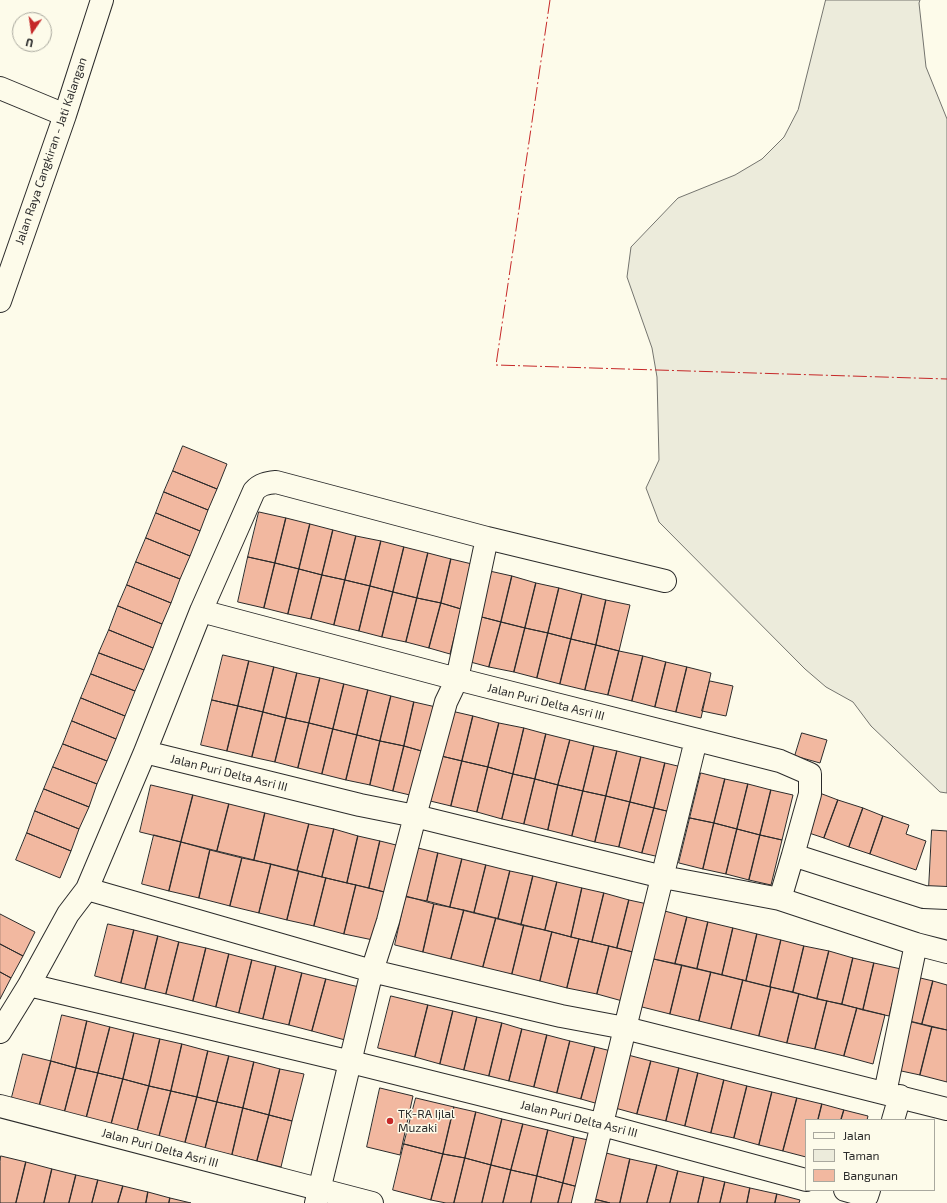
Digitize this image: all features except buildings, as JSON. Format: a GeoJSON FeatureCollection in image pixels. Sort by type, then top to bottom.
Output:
{"type":"FeatureCollection","features":[{"type":"Feature","properties":{"kind":"street","name":"Jalan Raya Cangkiran - Jati Kalangan"},"geometry":{"type":"LineString","coordinates":[[0,301],[65,115],[102,0]]}},
{"type":"Feature","properties":{"kind":"street"},"geometry":{"type":"LineString","coordinates":[[0,88],[65,115]]}},
{"type":"Feature","properties":{"kind":"street"},"geometry":{"type":"LineString","coordinates":[[0,1032],[30,985],[68,914],[86,889],[145,752],[201,611],[257,487],[264,483],[276,482],[487,538],[665,581]]}},
{"type":"Feature","properties":{"kind":"street"},"geometry":{"type":"LineString","coordinates":[[318,1196],[372,971],[388,921],[446,702],[457,679],[487,538]]}},
{"type":"Feature","properties":{"kind":"street","name":"Jalan Puri Delta Asri III"},"geometry":{"type":"LineString","coordinates":[[201,611],[457,679],[780,760],[810,774],[810,794],[793,855]]}},
{"type":"Feature","properties":{"kind":"street"},"geometry":{"type":"LineString","coordinates":[[583,1203],[696,740]]}},
{"type":"Feature","properties":{"kind":"street","name":"Jalan Puri Delta Asri III"},"geometry":{"type":"LineString","coordinates":[[145,752],[360,805],[415,816],[662,878],[780,899],[916,944],[947,952]]}},
{"type":"Feature","properties":{"kind":"street"},"geometry":{"type":"LineString","coordinates":[[780,899],[793,855],[924,897],[947,898]]}},
{"type":"Feature","properties":{"kind":"street"},"geometry":{"type":"LineString","coordinates":[[86,889],[372,971],[554,1014],[625,1028],[947,1109]]}},
{"type":"Feature","properties":{"kind":"street"},"geometry":{"type":"LineString","coordinates":[[893,1119],[893,1095],[916,944]]}},
{"type":"Feature","properties":{"kind":"street","name":"Jalan Puri Delta Asri III"},"geometry":{"type":"LineString","coordinates":[[30,985],[351,1062],[603,1125],[805,1180]]}},
{"type":"Feature","properties":{"kind":"street","name":"Jalan Puri Delta Asri III"},"geometry":{"type":"LineString","coordinates":[[0,1106],[318,1196],[372,1203]]}},
{"type":"Feature","properties":{"kind":"street"},"geometry":{"type":"LineString","coordinates":[[849,1191],[867,1196]]}},
{"type":"Feature","properties":{"kind":"green space"},"geometry":{"type":"Polygon","coordinates":[[[826,0],[920,0],[919,3],[926,67],[947,119],[947,793],[940,792],[871,726],[853,702],[826,687],[805,669],[659,522],[646,488],[659,460],[657,377],[652,348],[627,277],[631,247],[678,198],[735,175],[762,159],[784,137],[798,110],[826,0]]]}},
{"type":"Feature","properties":{"kind":"power"},"geometry":{"type":"LineString","coordinates":[[550,0],[496,365],[947,379]]}},
{"type":"Feature","properties":{"kind":"place","name":"TK-RA Ijlal Muzaki"},"geometry":{"type":"Point","coordinates":[390,1121]}}]}
